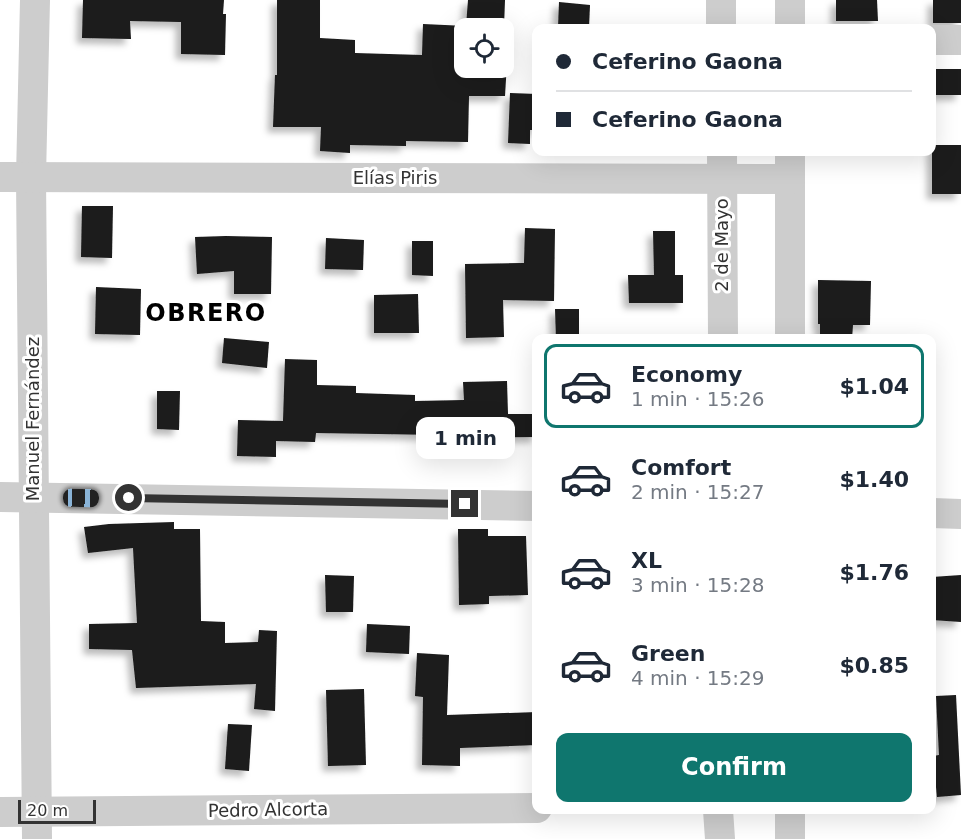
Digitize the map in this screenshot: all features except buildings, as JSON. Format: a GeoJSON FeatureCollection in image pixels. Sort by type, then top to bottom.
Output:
{"type":"FeatureCollection","features":[{"type":"Feature","properties":{"kind":"street","name":"Manuel Fernández"},"geometry":{"type":"LineString","coordinates":[[35,0],[31,177],[36,826]]}},
{"type":"Feature","properties":{"kind":"street"},"geometry":{"type":"LineString","coordinates":[[721,0],[722,24]]}},
{"type":"Feature","properties":{"kind":"street"},"geometry":{"type":"LineString","coordinates":[[790,0],[790,24]]}},
{"type":"Feature","properties":{"kind":"street"},"geometry":{"type":"LineString","coordinates":[[936,40],[961,40]]}},
{"type":"Feature","properties":{"kind":"street","name":"2 de Mayo"},"geometry":{"type":"LineString","coordinates":[[722,165],[723,334]]}},
{"type":"Feature","properties":{"kind":"street","name":"Elías Piris"},"geometry":{"type":"LineString","coordinates":[[0,177],[790,165]]}},
{"type":"Feature","properties":{"kind":"street"},"geometry":{"type":"LineString","coordinates":[[790,165],[790,334]]}},
{"type":"Feature","properties":{"kind":"street"},"geometry":{"type":"LineString","coordinates":[[0,497],[532,506]]}},
{"type":"Feature","properties":{"kind":"street"},"geometry":{"type":"LineString","coordinates":[[936,513],[961,514]]}},
{"type":"Feature","properties":{"kind":"street","name":"Pedro Alcorta"},"geometry":{"type":"LineString","coordinates":[[0,812],[36,826],[532,808]]}},
{"type":"Feature","properties":{"kind":"street"},"geometry":{"type":"LineString","coordinates":[[718,814],[720,839]]}},
{"type":"Feature","properties":{"kind":"street"},"geometry":{"type":"LineString","coordinates":[[790,814],[790,839]]}},
{"type":"Feature","properties":{"kind":"district","name":"OBRERO"},"geometry":{"type":"Point","coordinates":[206,313]}},
{"type":"Feature","properties":{"kind":"route"},"geometry":{"type":"LineString","coordinates":[[129,498],[465,504]]}}]}
